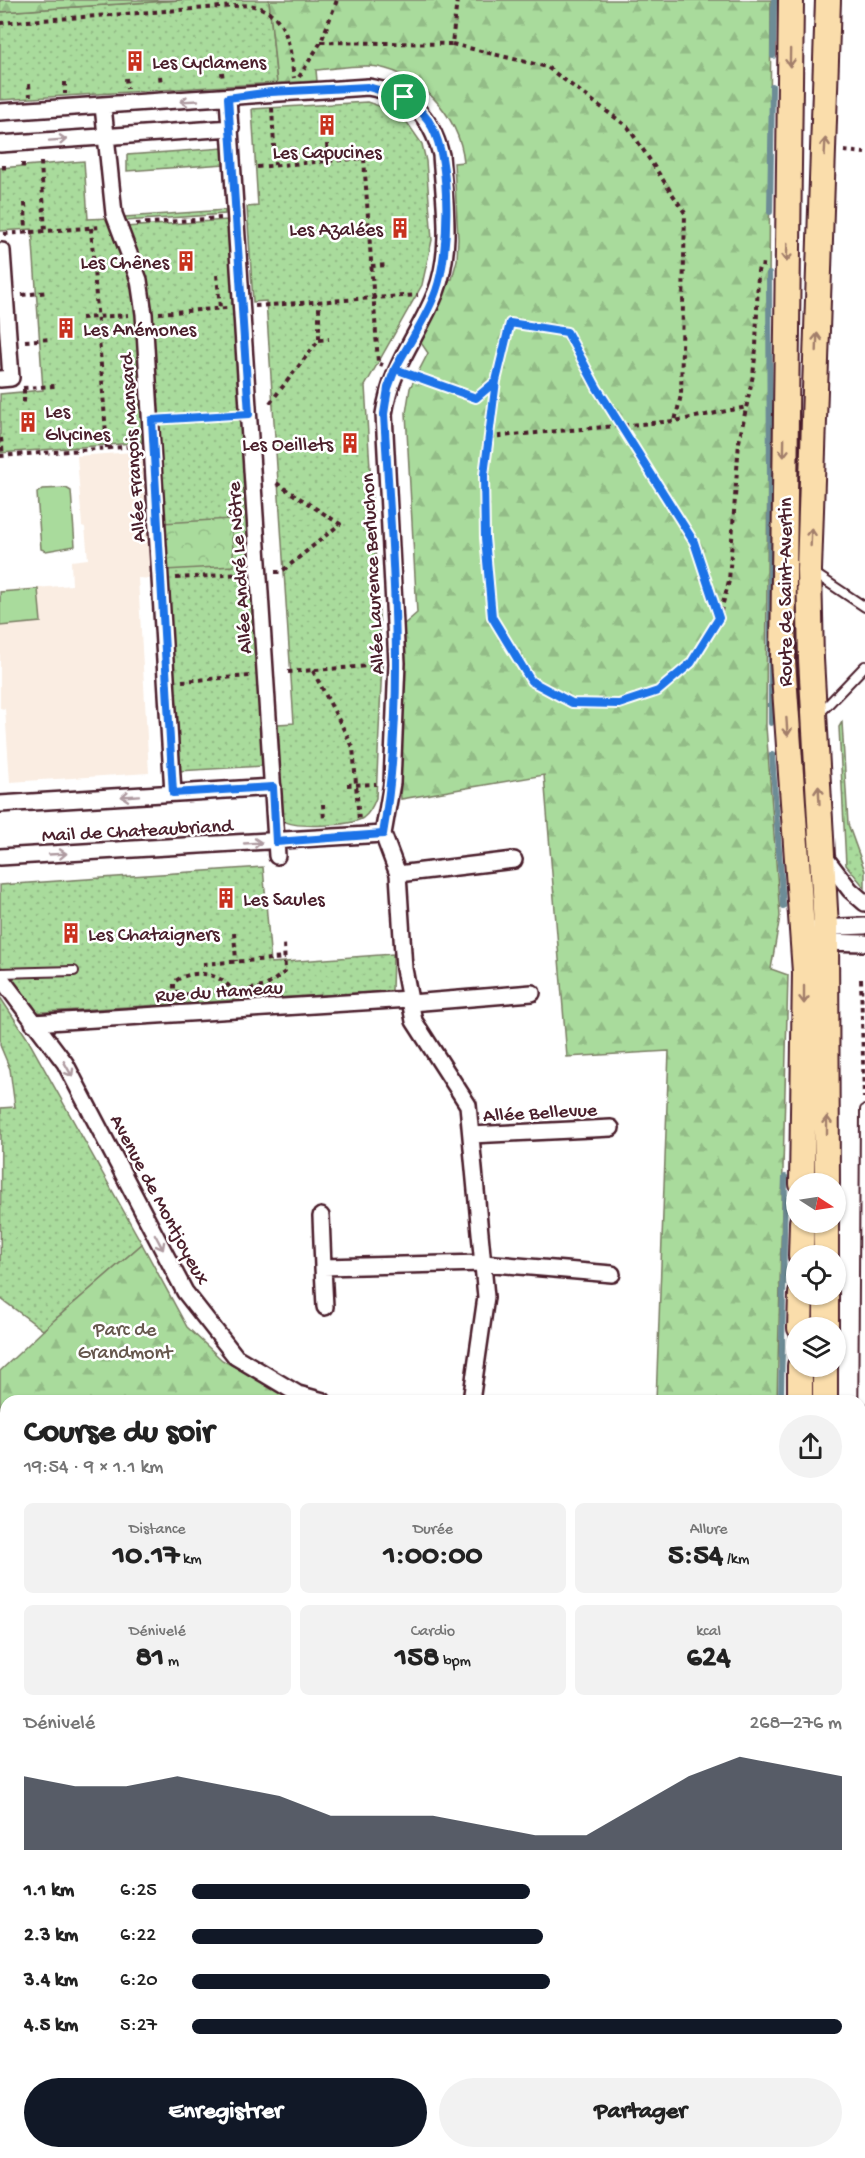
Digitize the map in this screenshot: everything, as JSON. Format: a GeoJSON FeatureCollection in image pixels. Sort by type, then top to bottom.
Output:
{"type":"FeatureCollection","features":[{"type":"Feature","properties":{"kind":"main road","name":"Route de Saint-Avertin"},"geometry":{"type":"LineString","coordinates":[[791,0],[783,660],[803,937],[802,1173]]}},
{"type":"Feature","properties":{"kind":"main road","name":"Route de Saint-Avertin"},"geometry":{"type":"LineString","coordinates":[[826,1173],[826,935],[814,718],[810,570],[828,0]]}},
{"type":"Feature","properties":{"kind":"main road"},"geometry":{"type":"LineString","coordinates":[[800,1377],[800,1395]]}},
{"type":"Feature","properties":{"kind":"main road"},"geometry":{"type":"LineString","coordinates":[[825,1377],[825,1395]]}},
{"type":"Feature","properties":{"kind":"street","name":"Allée Laurence Berluchon"},"geometry":{"type":"LineString","coordinates":[[0,112],[368,87],[385,89],[404,97],[419,109],[431,125],[441,155],[446,257],[435,294],[395,369],[388,388],[384,414],[398,663],[392,783],[383,834]]}},
{"type":"Feature","properties":{"kind":"street","name":"Allée André Le Nôtre"},"geometry":{"type":"LineString","coordinates":[[228,98],[276,849]]}},
{"type":"Feature","properties":{"kind":"street","name":"Allée François Mansard"},"geometry":{"type":"LineString","coordinates":[[103,106],[114,214],[139,280],[152,420],[173,793]]}},
{"type":"Feature","properties":{"kind":"street"},"geometry":{"type":"LineString","coordinates":[[0,144],[231,128]]}},
{"type":"Feature","properties":{"kind":"street"},"geometry":{"type":"LineString","coordinates":[[2,251],[8,342],[5,378]]}},
{"type":"Feature","properties":{"kind":"street","name":"Mail de Chateaubriand"},"geometry":{"type":"LineString","coordinates":[[0,804],[273,787]]}},
{"type":"Feature","properties":{"kind":"street","name":"Mail de Chateaubriand"},"geometry":{"type":"LineString","coordinates":[[0,857],[276,849],[360,834],[383,834]]}},
{"type":"Feature","properties":{"kind":"street","name":"Allée Bellevue"},"geometry":{"type":"LineString","coordinates":[[383,834],[398,874],[404,969],[414,1021],[468,1105],[486,1297],[472,1395]]}},
{"type":"Feature","properties":{"kind":"street"},"geometry":{"type":"LineString","coordinates":[[822,853],[849,890],[865,903]]}},
{"type":"Feature","properties":{"kind":"street"},"geometry":{"type":"LineString","coordinates":[[398,874],[514,860]]}},
{"type":"Feature","properties":{"kind":"street"},"geometry":{"type":"LineString","coordinates":[[803,937],[826,935],[865,926]]}},
{"type":"Feature","properties":{"kind":"street"},"geometry":{"type":"LineString","coordinates":[[826,935],[865,943]]}},
{"type":"Feature","properties":{"kind":"street","name":"Avenue de Montjoyeux"},"geometry":{"type":"LineString","coordinates":[[0,975],[33,1023],[65,1063],[185,1292],[236,1357],[301,1395]]}},
{"type":"Feature","properties":{"kind":"street"},"geometry":{"type":"LineString","coordinates":[[410,1001],[532,993]]}},
{"type":"Feature","properties":{"kind":"street","name":"Rue du Hameau"},"geometry":{"type":"LineString","coordinates":[[33,1023],[410,1001]]}},
{"type":"Feature","properties":{"kind":"street","name":"Allée Bellevue"},"geometry":{"type":"LineString","coordinates":[[471,1136],[611,1128]]}},
{"type":"Feature","properties":{"kind":"street"},"geometry":{"type":"LineString","coordinates":[[321,1216],[326,1306]]}},
{"type":"Feature","properties":{"kind":"street"},"geometry":{"type":"LineString","coordinates":[[323,1267],[483,1263],[612,1274]]}},
{"type":"Feature","properties":{"kind":"lane"},"geometry":{"type":"LineString","coordinates":[[810,570],[865,607]]}},
{"type":"Feature","properties":{"kind":"lane"},"geometry":{"type":"LineString","coordinates":[[814,718],[865,666]]}},
{"type":"Feature","properties":{"kind":"lane"},"geometry":{"type":"LineString","coordinates":[[0,975],[75,971]]}},
{"type":"Feature","properties":{"kind":"lane"},"geometry":{"type":"LineString","coordinates":[[863,1395],[865,1110]]}},
{"type":"Feature","properties":{"kind":"lane"},"geometry":{"type":"LineString","coordinates":[[863,1238],[865,1257]]}},
{"type":"Feature","properties":{"kind":"path"},"geometry":{"type":"LineString","coordinates":[[251,0],[255,6]]}},
{"type":"Feature","properties":{"kind":"path"},"geometry":{"type":"LineString","coordinates":[[0,23],[255,6],[270,11],[285,32],[295,84],[321,42],[337,0]]}},
{"type":"Feature","properties":{"kind":"path"},"geometry":{"type":"LineString","coordinates":[[452,44],[457,0]]}},
{"type":"Feature","properties":{"kind":"path"},"geometry":{"type":"LineString","coordinates":[[321,42],[452,44],[547,67],[628,127],[685,213],[681,395],[675,421]]}},
{"type":"Feature","properties":{"kind":"path"},"geometry":{"type":"LineString","coordinates":[[271,92],[274,165]]}},
{"type":"Feature","properties":{"kind":"path"},"geometry":{"type":"LineString","coordinates":[[327,144],[327,161]]}},
{"type":"Feature","properties":{"kind":"path"},"geometry":{"type":"LineString","coordinates":[[293,147],[294,163]]}},
{"type":"Feature","properties":{"kind":"path"},"geometry":{"type":"LineString","coordinates":[[838,151],[865,153]]}},
{"type":"Feature","properties":{"kind":"path"},"geometry":{"type":"LineString","coordinates":[[257,167],[364,158],[378,363],[476,398],[496,381]]}},
{"type":"Feature","properties":{"kind":"path"},"geometry":{"type":"LineString","coordinates":[[41,162],[45,232]]}},
{"type":"Feature","properties":{"kind":"path"},"geometry":{"type":"LineString","coordinates":[[23,163],[23,171]]}},
{"type":"Feature","properties":{"kind":"path"},"geometry":{"type":"LineString","coordinates":[[4,165],[4,172]]}},
{"type":"Feature","properties":{"kind":"path"},"geometry":{"type":"LineString","coordinates":[[25,203],[26,233]]}},
{"type":"Feature","properties":{"kind":"path"},"geometry":{"type":"LineString","coordinates":[[91,228],[107,448]]}},
{"type":"Feature","properties":{"kind":"path"},"geometry":{"type":"LineString","coordinates":[[371,266],[388,265]]}},
{"type":"Feature","properties":{"kind":"path"},"geometry":{"type":"LineString","coordinates":[[719,618],[694,542],[597,388],[567,332],[510,323],[496,381],[484,475],[485,538],[492,617],[531,681],[572,703],[619,704],[658,691],[691,663],[719,618],[729,581],[739,442],[756,349],[758,271],[760,265],[775,266],[786,273]]}},
{"type":"Feature","properties":{"kind":"path"},"geometry":{"type":"LineString","coordinates":[[217,275],[219,308]]}},
{"type":"Feature","properties":{"kind":"path"},"geometry":{"type":"LineString","coordinates":[[5,297],[48,292]]}},
{"type":"Feature","properties":{"kind":"path"},"geometry":{"type":"LineString","coordinates":[[270,403],[319,340],[319,301]]}},
{"type":"Feature","properties":{"kind":"path"},"geometry":{"type":"LineString","coordinates":[[8,342],[51,339]]}},
{"type":"Feature","properties":{"kind":"path"},"geometry":{"type":"LineString","coordinates":[[319,340],[329,339]]}},
{"type":"Feature","properties":{"kind":"path"},"geometry":{"type":"LineString","coordinates":[[5,378],[24,388],[55,386]]}},
{"type":"Feature","properties":{"kind":"path"},"geometry":{"type":"LineString","coordinates":[[24,388],[24,405]]}},
{"type":"Feature","properties":{"kind":"path"},"geometry":{"type":"LineString","coordinates":[[489,437],[675,421],[747,407]]}},
{"type":"Feature","properties":{"kind":"path"},"geometry":{"type":"LineString","coordinates":[[152,420],[249,414]]}},
{"type":"Feature","properties":{"kind":"path"},"geometry":{"type":"LineString","coordinates":[[1,438],[2,456],[153,445]]}},
{"type":"Feature","properties":{"kind":"path"},"geometry":{"type":"LineString","coordinates":[[276,483],[340,524]]}},
{"type":"Feature","properties":{"kind":"path"},"geometry":{"type":"LineString","coordinates":[[288,672],[398,663]]}},
{"type":"Feature","properties":{"kind":"path"},"geometry":{"type":"LineString","coordinates":[[313,670],[353,747],[360,834]]}},
{"type":"Feature","properties":{"kind":"path"},"geometry":{"type":"LineString","coordinates":[[166,682],[266,675]]}},
{"type":"Feature","properties":{"kind":"path"},"geometry":{"type":"LineString","coordinates":[[347,785],[392,783]]}},
{"type":"Feature","properties":{"kind":"path"},"geometry":{"type":"LineString","coordinates":[[234,933],[236,961]]}},
{"type":"Feature","properties":{"kind":"path"},"geometry":{"type":"LineString","coordinates":[[223,993],[266,986],[285,972],[284,942]]}},
{"type":"Feature","properties":{"kind":"path"},"geometry":{"type":"LineString","coordinates":[[203,964],[285,958]]}},
{"type":"Feature","properties":{"kind":"path"},"geometry":{"type":"LineString","coordinates":[[200,994],[174,991],[174,982],[185,974],[204,974],[228,982],[234,993]]}},
{"type":"Feature","properties":{"kind":"path"},"geometry":{"type":"LineString","coordinates":[[861,979],[865,1110]]}},
{"type":"Feature","properties":{"kind":"shaded area"},"geometry":{"type":"Polygon","coordinates":[[[148,451],[154,579],[138,578],[149,773],[10,782],[5,709],[0,708],[0,591],[72,585],[71,561],[88,559],[85,527],[82,526],[77,456],[148,451]]]}},
{"type":"Feature","properties":{"kind":"green space"},"geometry":{"type":"Polygon","coordinates":[[[0,0],[180,0],[0,12],[0,0]]]}},
{"type":"Feature","properties":{"kind":"green space"},"geometry":{"type":"Polygon","coordinates":[[[180,0],[269,0],[277,83],[0,100],[0,12],[180,0]]]}},
{"type":"Feature","properties":{"kind":"green space"},"geometry":{"type":"Polygon","coordinates":[[[269,0],[771,0],[766,726],[780,916],[771,969],[788,975],[777,1395],[656,1395],[669,1051],[567,1057],[544,775],[401,799],[398,749],[402,626],[417,613],[406,413],[410,388],[428,353],[417,337],[444,280],[452,279],[457,260],[454,163],[464,162],[461,144],[445,111],[432,97],[403,75],[386,69],[355,66],[316,70],[317,81],[277,83],[269,0]]]}},
{"type":"Feature","properties":{"kind":"green space"},"geometry":{"type":"Polygon","coordinates":[[[367,102],[394,111],[404,118],[422,144],[426,161],[432,240],[422,285],[365,386],[382,663],[376,798],[368,814],[356,821],[298,825],[282,820],[278,724],[294,723],[266,301],[253,302],[247,207],[258,206],[252,109],[367,102]]]}},
{"type":"Feature","properties":{"kind":"green space"},"geometry":{"type":"Polygon","coordinates":[[[224,148],[225,164],[127,171],[127,155],[224,148]]]}},
{"type":"Feature","properties":{"kind":"green space"},"geometry":{"type":"Polygon","coordinates":[[[84,161],[88,219],[109,218],[132,279],[139,311],[147,442],[0,453],[0,394],[43,390],[32,229],[0,231],[0,168],[84,161]]]}},
{"type":"Feature","properties":{"kind":"green space"},"geometry":{"type":"Polygon","coordinates":[[[225,210],[225,214],[126,221],[125,217],[225,210]]]}},
{"type":"Feature","properties":{"kind":"green space"},"geometry":{"type":"Polygon","coordinates":[[[227,220],[263,766],[178,771],[150,303],[125,227],[227,220]]]}},
{"type":"Feature","properties":{"kind":"green space"},"geometry":{"type":"Polygon","coordinates":[[[66,488],[71,491],[75,546],[46,551],[41,549],[37,493],[42,489],[66,488]]]}},
{"type":"Feature","properties":{"kind":"green space"},"geometry":{"type":"Polygon","coordinates":[[[231,519],[234,566],[165,570],[162,523],[231,519]]]}},
{"type":"Feature","properties":{"kind":"green space"},"geometry":{"type":"Polygon","coordinates":[[[38,589],[41,622],[0,626],[0,592],[38,589]]]}},
{"type":"Feature","properties":{"kind":"green space"},"geometry":{"type":"Polygon","coordinates":[[[842,722],[848,824],[865,871],[865,888],[846,865],[839,727],[842,722]]]}},
{"type":"Feature","properties":{"kind":"green space"},"geometry":{"type":"Polygon","coordinates":[[[263,867],[271,963],[393,954],[392,991],[28,1013],[0,964],[0,885],[263,867]]]}},
{"type":"Feature","properties":{"kind":"green space"},"geometry":{"type":"Polygon","coordinates":[[[0,997],[27,1038],[142,1244],[43,1330],[0,1298],[1,1108],[15,1107],[10,1069],[0,1045],[0,997]]]}},
{"type":"Feature","properties":{"kind":"green space","name":"Parc de Grandmont"},"geometry":{"type":"Polygon","coordinates":[[[142,1244],[187,1327],[222,1360],[285,1395],[0,1395],[0,1371],[142,1244]]]}},
{"type":"Feature","properties":{"kind":"waterway"},"geometry":{"type":"LineString","coordinates":[[773,56],[774,0]]}},
{"type":"Feature","properties":{"kind":"waterway"},"geometry":{"type":"LineString","coordinates":[[770,212],[772,86]]}},
{"type":"Feature","properties":{"kind":"waterway"},"geometry":{"type":"LineString","coordinates":[[769,274],[771,723]]}},
{"type":"Feature","properties":{"kind":"waterway"},"geometry":{"type":"LineString","coordinates":[[772,755],[783,906]]}},
{"type":"Feature","properties":{"kind":"waterway"},"geometry":{"type":"LineString","coordinates":[[781,1395],[785,1177]]}},
{"type":"Feature","properties":{"kind":"place","name":"Les Cyclamens"},"geometry":{"type":"Point","coordinates":[135,61]}},
{"type":"Feature","properties":{"kind":"place","name":"Les Capucines"},"geometry":{"type":"Point","coordinates":[327,125]}},
{"type":"Feature","properties":{"kind":"place","name":"Les Azalées"},"geometry":{"type":"Point","coordinates":[400,228]}},
{"type":"Feature","properties":{"kind":"place","name":"Les Chênes"},"geometry":{"type":"Point","coordinates":[186,261]}},
{"type":"Feature","properties":{"kind":"place","name":"Les Anémones"},"geometry":{"type":"Point","coordinates":[66,328]}},
{"type":"Feature","properties":{"kind":"place","name":"Les Glycines"},"geometry":{"type":"Point","coordinates":[28,422]}},
{"type":"Feature","properties":{"kind":"place","name":"Les Oeillets"},"geometry":{"type":"Point","coordinates":[350,443]}},
{"type":"Feature","properties":{"kind":"place","name":"Les Saules"},"geometry":{"type":"Point","coordinates":[226,898]}},
{"type":"Feature","properties":{"kind":"place","name":"Les Chataigners"},"geometry":{"type":"Point","coordinates":[71,933]}},
{"type":"Feature","properties":{"kind":"route"},"geometry":{"type":"LineString","coordinates":[[404,97],[385,89],[368,87],[271,92],[228,98],[249,414],[152,420],[173,793],[273,787],[276,842],[383,834],[392,783],[398,663],[384,414],[388,388],[395,369],[476,398],[496,381],[484,475],[485,538],[492,617],[531,681],[572,703],[619,704],[658,691],[691,663],[719,618],[694,542],[597,388],[567,332],[510,323],[496,381],[476,398],[395,369],[435,294],[446,257],[447,238],[441,155],[437,139],[431,125],[419,109],[404,97]]}}]}
